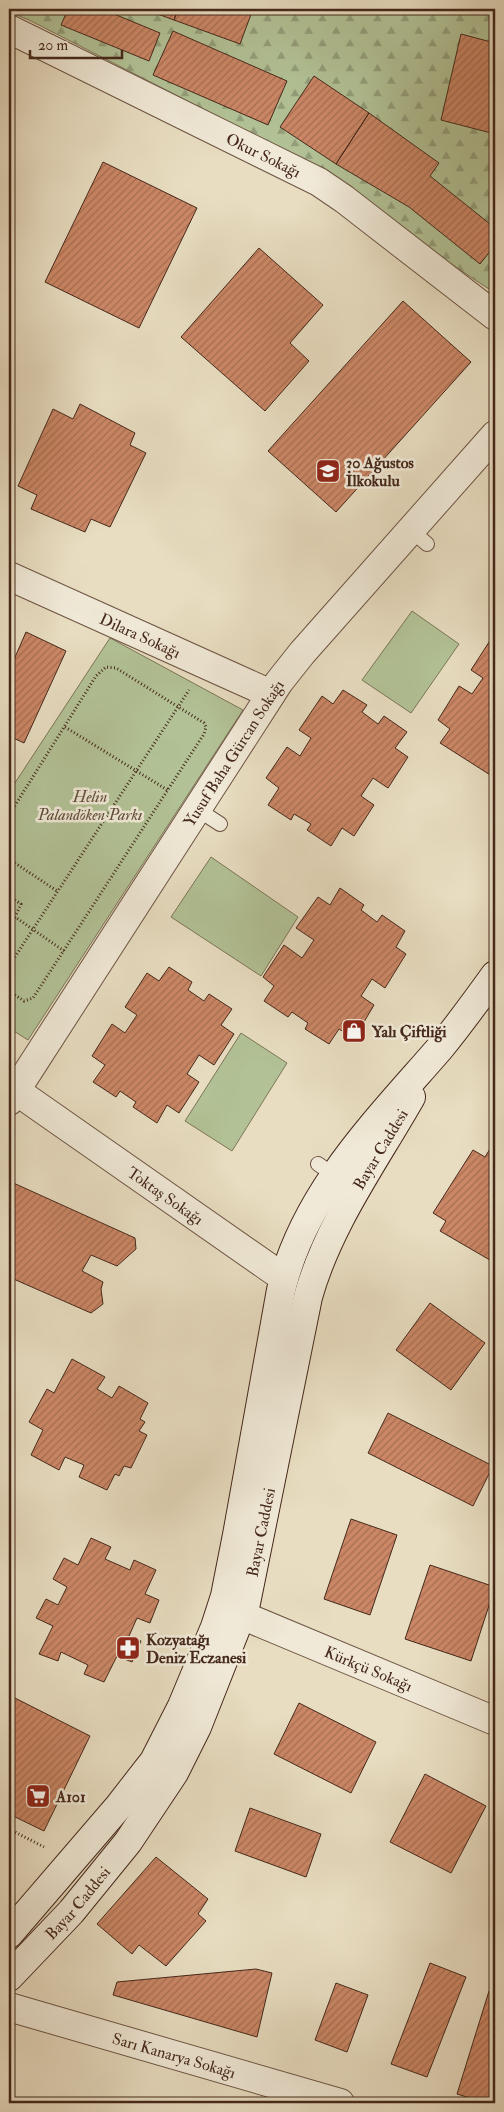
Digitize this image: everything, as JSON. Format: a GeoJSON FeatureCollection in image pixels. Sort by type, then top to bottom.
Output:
{"type":"FeatureCollection","features":[{"type":"Feature","properties":{"kind":"street","name":"Okur Sokağı"},"geometry":{"type":"LineString","coordinates":[[9,29],[319,182],[344,199],[495,316]]}},
{"type":"Feature","properties":{"kind":"street","name":"Yusuf Baha Gürcan Sokağı"},"geometry":{"type":"LineString","coordinates":[[11,1092],[93,971],[271,694],[302,653],[419,537],[495,436]]}},
{"type":"Feature","properties":{"kind":"street","name":"Dilara Sokağı"},"geometry":{"type":"LineString","coordinates":[[9,576],[271,694]]}},
{"type":"Feature","properties":{"kind":"street","name":"Bayar Caddesi"},"geometry":{"type":"LineString","coordinates":[[9,1977],[70,1912],[128,1842],[174,1773],[198,1727],[232,1611],[237,1535],[274,1324],[284,1278],[326,1169],[374,1122],[438,1049],[495,975]]}},
{"type":"Feature","properties":{"kind":"street","name":"Bayar Caddesi"},"geometry":{"type":"LineString","coordinates":[[9,1934],[119,1806],[154,1761],[254,1571],[308,1297],[320,1258],[356,1191],[438,1049]]}},
{"type":"Feature","properties":{"kind":"street","name":"Toktaş Sokağı"},"geometry":{"type":"LineString","coordinates":[[11,1092],[284,1278]]}},
{"type":"Feature","properties":{"kind":"street"},"geometry":{"type":"LineString","coordinates":[[284,1278],[292,1281],[306,1278],[314,1270],[320,1258]]}},
{"type":"Feature","properties":{"kind":"street","name":"Kürkçü Sokağı"},"geometry":{"type":"LineString","coordinates":[[232,1611],[495,1721]]}},
{"type":"Feature","properties":{"kind":"street","name":"Sarı Kanarya Sokağı"},"geometry":{"type":"LineString","coordinates":[[9,2008],[340,2103]]}},
{"type":"Feature","properties":{"kind":"lane"},"geometry":{"type":"LineString","coordinates":[[197,809],[220,824]]}},
{"type":"Feature","properties":{"kind":"path"},"geometry":{"type":"LineString","coordinates":[[9,966],[206,664]]}},
{"type":"Feature","properties":{"kind":"path"},"geometry":{"type":"LineString","coordinates":[[9,815],[96,676],[109,666],[116,668],[202,721],[205,730],[33,998],[24,1000],[9,991]]}},
{"type":"Feature","properties":{"kind":"path"},"geometry":{"type":"LineString","coordinates":[[65,727],[197,809]]}},
{"type":"Feature","properties":{"kind":"path"},"geometry":{"type":"LineString","coordinates":[[9,859],[57,891]]}},
{"type":"Feature","properties":{"kind":"path"},"geometry":{"type":"LineString","coordinates":[[9,896],[21,904],[9,927]]}},
{"type":"Feature","properties":{"kind":"path"},"geometry":{"type":"LineString","coordinates":[[15,917],[93,971]]}},
{"type":"Feature","properties":{"kind":"path"},"geometry":{"type":"LineString","coordinates":[[9,1829],[72,1861]]}},
{"type":"Feature","properties":{"kind":"green space"},"geometry":{"type":"Polygon","coordinates":[[[9,9],[495,9],[495,293],[424,246],[315,166],[29,20],[9,12],[9,9]]]}},
{"type":"Feature","properties":{"kind":"green space"},"geometry":{"type":"Polygon","coordinates":[[[412,611],[459,644],[411,713],[362,680],[412,611]]]}},
{"type":"Feature","properties":{"kind":"green space","name":"Helin Palandöken Parkı"},"geometry":{"type":"Polygon","coordinates":[[[110,638],[243,710],[28,1040],[9,1028],[9,792],[110,638]]]}},
{"type":"Feature","properties":{"kind":"green space"},"geometry":{"type":"Polygon","coordinates":[[[211,857],[298,917],[261,976],[171,917],[211,857]]]}},
{"type":"Feature","properties":{"kind":"green space"},"geometry":{"type":"Polygon","coordinates":[[[241,1033],[287,1063],[232,1151],[185,1121],[241,1033]]]}},
{"type":"Feature","properties":{"kind":"building"},"geometry":{"type":"Polygon","coordinates":[[[68,9],[102,9],[160,33],[149,61],[61,25],[68,9]]]}},
{"type":"Feature","properties":{"kind":"building"},"geometry":{"type":"Polygon","coordinates":[[[144,9],[178,9],[174,20],[144,9]]]}},
{"type":"Feature","properties":{"kind":"building"},"geometry":{"type":"Polygon","coordinates":[[[178,9],[253,9],[240,44],[174,20],[178,9]]]}},
{"type":"Feature","properties":{"kind":"building"},"geometry":{"type":"Polygon","coordinates":[[[173,31],[287,81],[268,125],[153,75],[173,31]]]}},
{"type":"Feature","properties":{"kind":"building"},"geometry":{"type":"Polygon","coordinates":[[[461,34],[495,43],[495,134],[441,120],[461,34]]]}},
{"type":"Feature","properties":{"kind":"building"},"geometry":{"type":"Polygon","coordinates":[[[314,76],[369,113],[336,164],[280,127],[314,76]]]}},
{"type":"Feature","properties":{"kind":"building"},"geometry":{"type":"Polygon","coordinates":[[[369,113],[439,163],[430,176],[495,228],[495,245],[480,264],[409,207],[336,164],[369,113]]]}},
{"type":"Feature","properties":{"kind":"building"},"geometry":{"type":"Polygon","coordinates":[[[103,162],[197,208],[139,328],[45,282],[103,162]]]}},
{"type":"Feature","properties":{"kind":"building"},"geometry":{"type":"Polygon","coordinates":[[[259,248],[323,305],[290,343],[309,361],[265,411],[181,337],[259,248]]]}},
{"type":"Feature","properties":{"kind":"building"},"geometry":{"type":"Polygon","coordinates":[[[403,301],[471,362],[336,512],[268,451],[403,301]]]}},
{"type":"Feature","properties":{"kind":"building"},"geometry":{"type":"Polygon","coordinates":[[[80,404],[135,433],[130,445],[146,453],[110,527],[91,519],[85,532],[31,509],[37,495],[18,486],[53,409],[73,419],[80,404]]]}},
{"type":"Feature","properties":{"kind":"building"},"geometry":{"type":"Polygon","coordinates":[[[26,632],[66,651],[24,743],[9,736],[9,671],[26,632]]]}},
{"type":"Feature","properties":{"kind":"building"},"geometry":{"type":"Polygon","coordinates":[[[493,636],[495,638],[495,778],[440,743],[450,729],[438,720],[459,686],[472,694],[483,678],[471,670],[493,636]]]}},
{"type":"Feature","properties":{"kind":"building"},"geometry":{"type":"Polygon","coordinates":[[[343,690],[367,705],[362,712],[378,724],[384,716],[407,732],[395,748],[408,757],[388,788],[373,778],[361,796],[374,805],[354,836],[342,828],[331,846],[307,830],[311,824],[294,814],[291,820],[268,805],[279,788],[266,778],[287,747],[300,756],[311,738],[299,730],[322,696],[333,704],[343,690]]]}},
{"type":"Feature","properties":{"kind":"building"},"geometry":{"type":"Polygon","coordinates":[[[340,888],[364,905],[361,910],[377,922],[382,915],[405,931],[396,947],[406,954],[385,988],[372,979],[361,996],[374,1005],[354,1039],[339,1029],[329,1044],[305,1029],[308,1023],[292,1012],[288,1017],[264,1001],[274,986],[263,977],[284,945],[302,958],[314,940],[296,928],[318,897],[330,905],[340,888]]]}},
{"type":"Feature","properties":{"kind":"building"},"geometry":{"type":"Polygon","coordinates":[[[169,967],[192,982],[188,990],[204,1001],[209,994],[232,1009],[221,1025],[234,1034],[214,1065],[199,1055],[187,1074],[199,1082],[179,1113],[167,1105],[157,1123],[133,1107],[136,1102],[120,1091],[116,1097],[93,1082],[105,1065],[92,1056],[112,1024],[125,1033],[137,1015],[125,1007],[147,973],[159,981],[169,967]]]}},
{"type":"Feature","properties":{"kind":"building"},"geometry":{"type":"Polygon","coordinates":[[[493,1144],[495,1146],[495,1263],[440,1231],[446,1221],[433,1213],[473,1150],[485,1157],[493,1144]]]}},
{"type":"Feature","properties":{"kind":"building"},"geometry":{"type":"Polygon","coordinates":[[[9,1181],[135,1238],[136,1249],[117,1266],[91,1255],[82,1271],[103,1282],[101,1289],[103,1304],[91,1313],[9,1277],[9,1181]]]}},
{"type":"Feature","properties":{"kind":"building"},"geometry":{"type":"Polygon","coordinates":[[[430,1303],[485,1343],[451,1390],[396,1350],[430,1303]]]}},
{"type":"Feature","properties":{"kind":"building"},"geometry":{"type":"Polygon","coordinates":[[[72,1359],[105,1377],[97,1389],[112,1398],[119,1386],[148,1403],[140,1419],[145,1422],[139,1431],[147,1435],[131,1468],[124,1466],[119,1476],[115,1474],[107,1490],[79,1477],[84,1465],[65,1457],[59,1470],[31,1455],[43,1430],[29,1422],[47,1389],[54,1393],[72,1359]]]}},
{"type":"Feature","properties":{"kind":"building"},"geometry":{"type":"Polygon","coordinates":[[[388,1413],[493,1466],[473,1506],[368,1453],[388,1413]]]}},
{"type":"Feature","properties":{"kind":"building"},"geometry":{"type":"Polygon","coordinates":[[[351,1519],[397,1535],[370,1615],[324,1599],[351,1519]]]}},
{"type":"Feature","properties":{"kind":"building"},"geometry":{"type":"Polygon","coordinates":[[[91,1538],[111,1547],[105,1559],[130,1570],[134,1560],[156,1570],[145,1594],[159,1600],[150,1623],[137,1618],[129,1636],[141,1641],[132,1662],[117,1656],[104,1682],[84,1674],[88,1665],[61,1652],[58,1661],[39,1654],[53,1626],[36,1618],[46,1599],[58,1605],[67,1587],[53,1579],[64,1558],[78,1565],[91,1538]]]}},
{"type":"Feature","properties":{"kind":"building"},"geometry":{"type":"Polygon","coordinates":[[[430,1565],[495,1587],[471,1661],[405,1639],[430,1565]]]}},
{"type":"Feature","properties":{"kind":"building"},"geometry":{"type":"Polygon","coordinates":[[[9,1695],[90,1736],[44,1831],[9,1814],[9,1695]]]}},
{"type":"Feature","properties":{"kind":"building"},"geometry":{"type":"Polygon","coordinates":[[[299,1703],[376,1742],[351,1793],[274,1754],[299,1703]]]}},
{"type":"Feature","properties":{"kind":"building"},"geometry":{"type":"Polygon","coordinates":[[[425,1774],[486,1806],[451,1873],[390,1842],[425,1774]]]}},
{"type":"Feature","properties":{"kind":"building"},"geometry":{"type":"Polygon","coordinates":[[[250,1808],[321,1834],[306,1877],[235,1851],[250,1808]]]}},
{"type":"Feature","properties":{"kind":"building"},"geometry":{"type":"Polygon","coordinates":[[[156,1857],[208,1899],[198,1914],[206,1921],[166,1966],[139,1945],[132,1954],[97,1924],[156,1857]]]}},
{"type":"Feature","properties":{"kind":"building"},"geometry":{"type":"Polygon","coordinates":[[[430,1963],[466,1977],[427,2077],[391,2064],[430,1963]]]}},
{"type":"Feature","properties":{"kind":"building"},"geometry":{"type":"Polygon","coordinates":[[[256,1969],[272,1973],[257,2037],[113,1995],[117,1982],[256,1969]]]}},
{"type":"Feature","properties":{"kind":"building"},"geometry":{"type":"Polygon","coordinates":[[[336,1983],[368,1995],[347,2052],[315,2040],[336,1983]]]}},
{"type":"Feature","properties":{"kind":"building"},"geometry":{"type":"Polygon","coordinates":[[[489,1991],[495,1993],[494,2103],[486,2103],[457,2094],[489,1991]]]}},
{"type":"Feature","properties":{"kind":"place","name":"30 Ağustos İlkokulu"},"geometry":{"type":"Point","coordinates":[328,471]}},
{"type":"Feature","properties":{"kind":"place","name":"Yalı Çiftliği"},"geometry":{"type":"Point","coordinates":[354,1031]}},
{"type":"Feature","properties":{"kind":"place","name":"Kozyatağı Deniz Eczanesi"},"geometry":{"type":"Point","coordinates":[128,1648]}},
{"type":"Feature","properties":{"kind":"place","name":"A101"},"geometry":{"type":"Point","coordinates":[38,1796]}}]}
